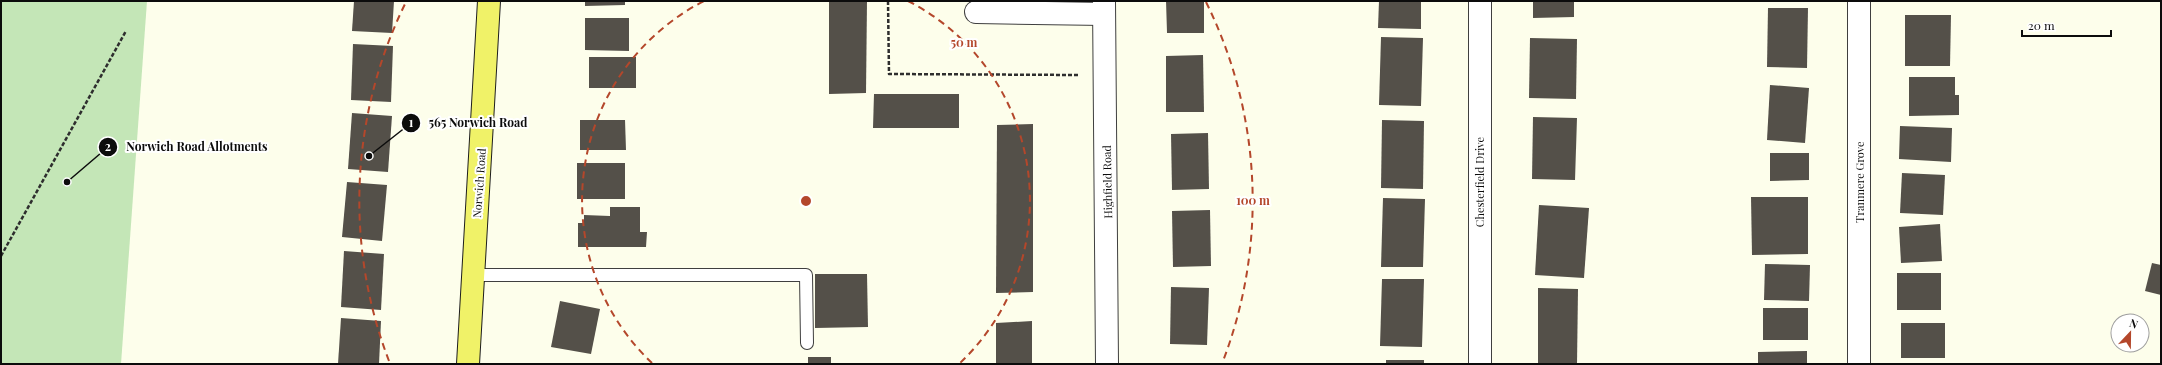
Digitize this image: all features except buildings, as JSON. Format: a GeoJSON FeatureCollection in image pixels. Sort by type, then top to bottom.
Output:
{"type":"FeatureCollection","features":[{"type":"Feature","properties":{"kind":"main road","name":"Norwich Road"},"geometry":{"type":"LineString","coordinates":[[468,364],[489,1]]}},
{"type":"Feature","properties":{"kind":"street","name":"Chesterfield Drive"},"geometry":{"type":"LineString","coordinates":[[1480,1],[1480,364]]}},
{"type":"Feature","properties":{"kind":"street","name":"Tranmere Grove"},"geometry":{"type":"LineString","coordinates":[[1859,1],[1859,364]]}},
{"type":"Feature","properties":{"kind":"street","name":"Highfield Road"},"geometry":{"type":"LineString","coordinates":[[1104,7],[1107,364]]}},
{"type":"Feature","properties":{"kind":"street"},"geometry":{"type":"LineString","coordinates":[[976,12],[1104,7]]}},
{"type":"Feature","properties":{"kind":"lane"},"geometry":{"type":"LineString","coordinates":[[473,275],[806,275],[807,343]]}},
{"type":"Feature","properties":{"kind":"path"},"geometry":{"type":"LineString","coordinates":[[888,1],[889,74],[1105,75]]}},
{"type":"Feature","properties":{"kind":"path"},"geometry":{"type":"LineString","coordinates":[[1,256],[126,31]]}},
{"type":"Feature","properties":{"kind":"green space"},"geometry":{"type":"Polygon","coordinates":[[[1,1],[147,1],[121,364],[1,364],[1,1]]]}},
{"type":"Feature","properties":{"kind":"place","name":"565 Norwich Road"},"geometry":{"type":"Point","coordinates":[369,156]}},
{"type":"Feature","properties":{"kind":"place","name":"Norwich Road Allotments"},"geometry":{"type":"Point","coordinates":[67,182]}}]}
